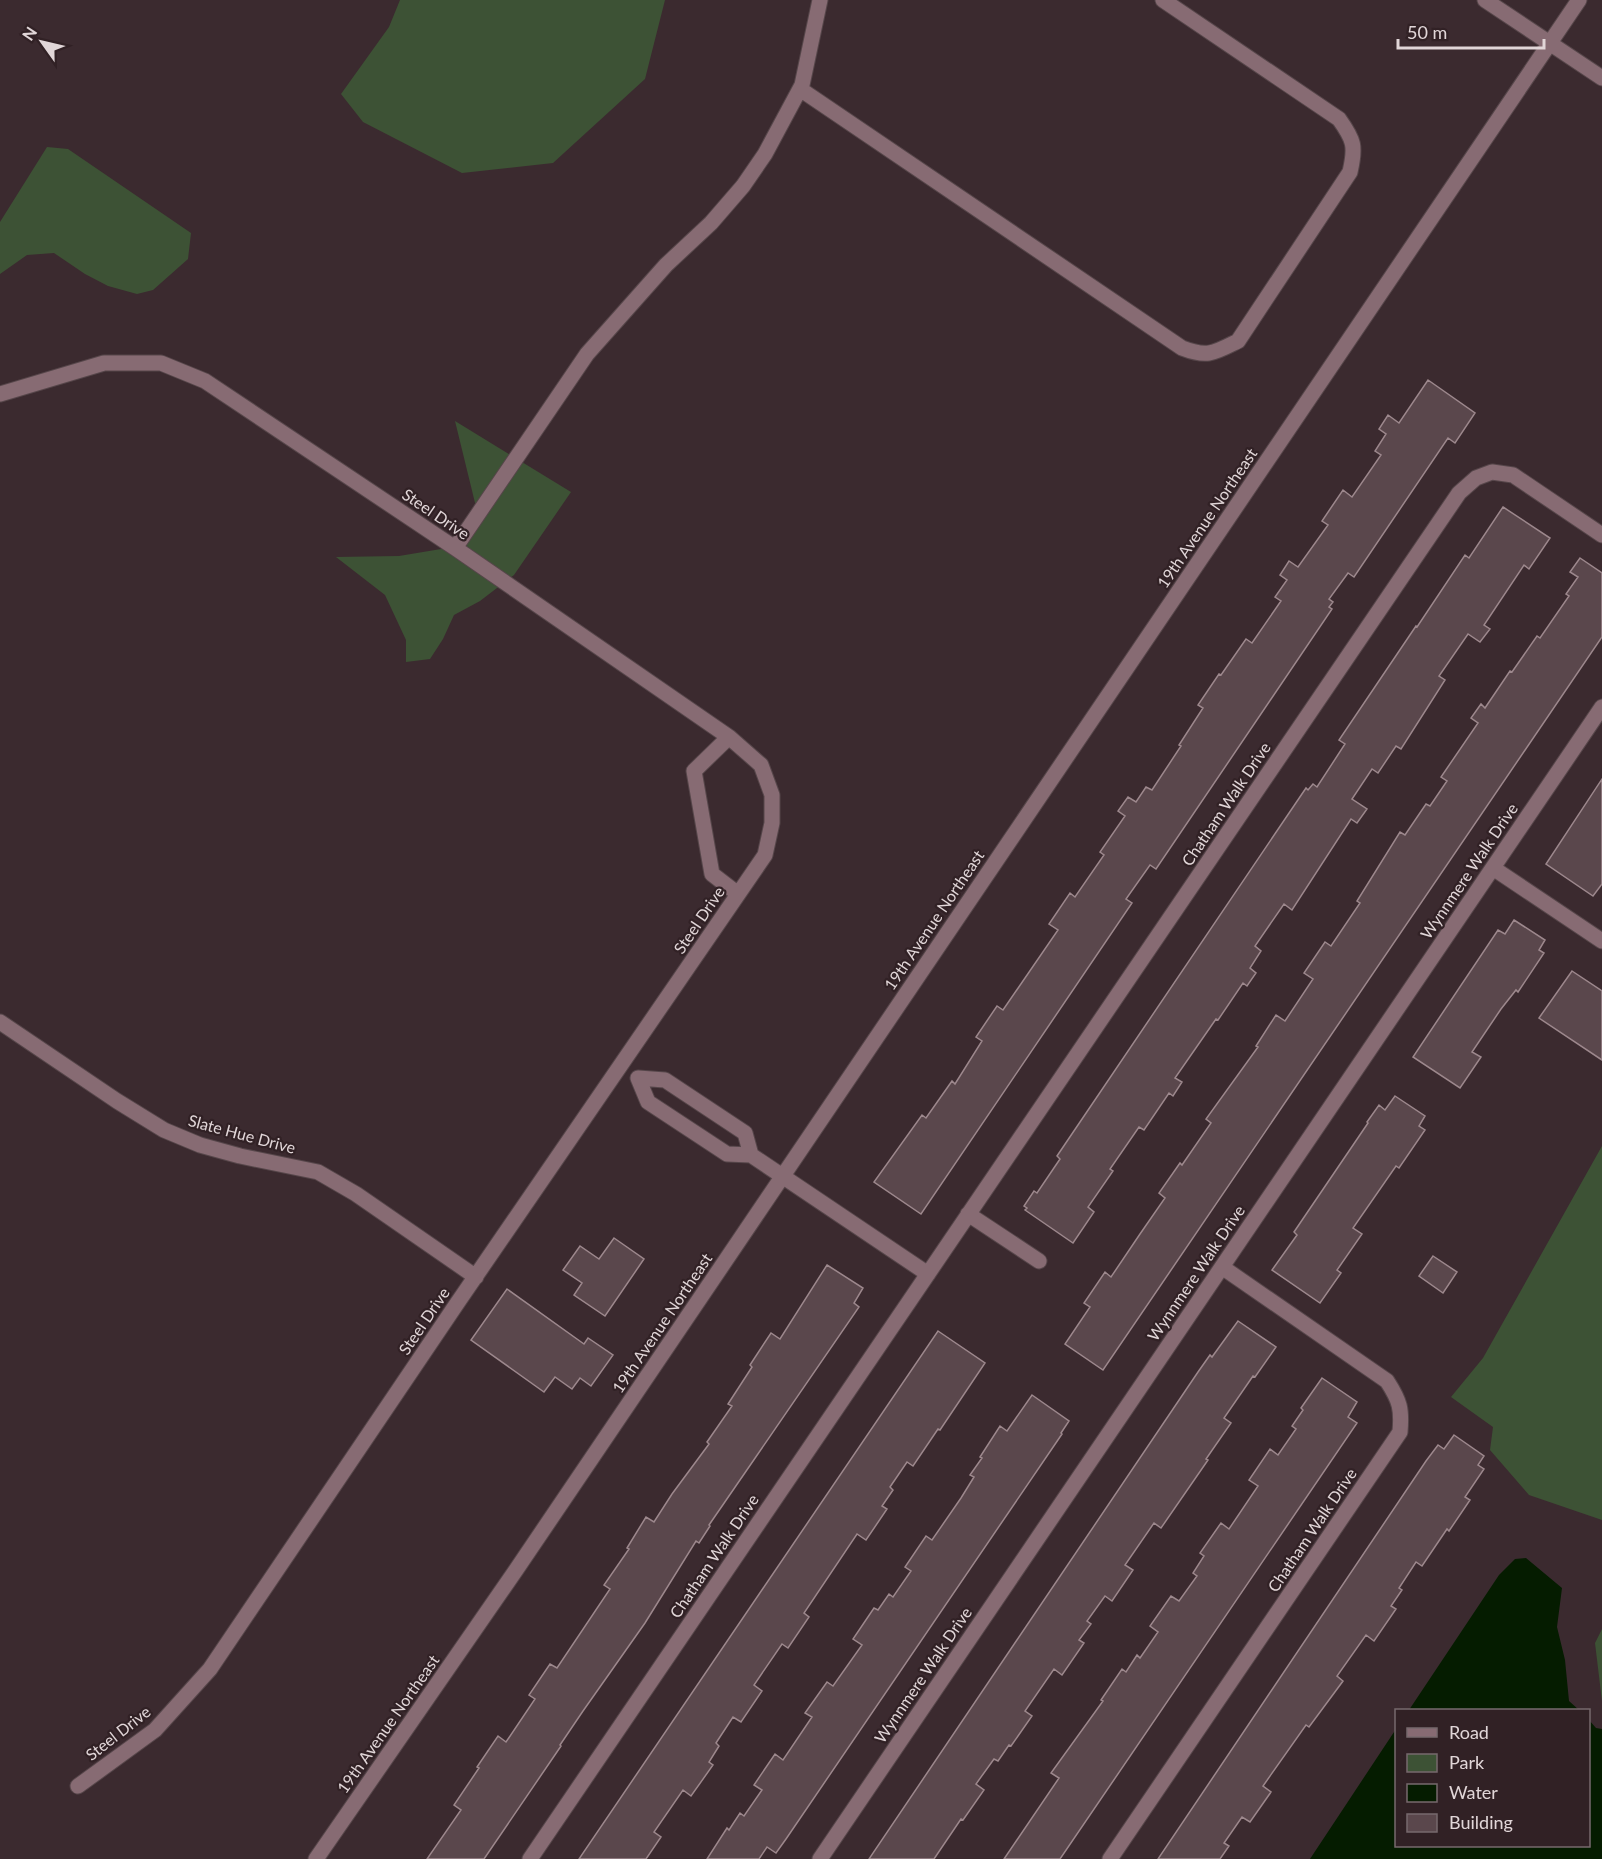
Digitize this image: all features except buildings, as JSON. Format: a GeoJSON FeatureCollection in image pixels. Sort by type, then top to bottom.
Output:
{"type":"FeatureCollection","features":[{"type":"Feature","properties":{"kind":"street"},"geometry":{"type":"LineString","coordinates":[[455,548],[587,354],[658,273],[711,223],[743,186],[765,154],[800,89],[820,0]]}},
{"type":"Feature","properties":{"kind":"street"},"geometry":{"type":"LineString","coordinates":[[800,89],[1182,348],[1200,355],[1220,351],[1238,341],[1350,172],[1354,153],[1351,136],[1339,119],[1163,0]]}},
{"type":"Feature","properties":{"kind":"street"},"geometry":{"type":"LineString","coordinates":[[1485,0],[1602,78]]}},
{"type":"Feature","properties":{"kind":"street","name":"19th Avenue Northeast"},"geometry":{"type":"LineString","coordinates":[[316,1859],[516,1570],[1579,0]]}},
{"type":"Feature","properties":{"kind":"street","name":"Steel Drive"},"geometry":{"type":"LineString","coordinates":[[0,394],[104,363],[161,363],[205,381],[455,548],[729,737],[761,765],[772,795],[771,823],[765,855],[210,1669],[155,1730],[78,1786]]}},
{"type":"Feature","properties":{"kind":"street","name":"Chatham Walk Drive"},"geometry":{"type":"LineString","coordinates":[[530,1859],[1459,493],[1476,478],[1492,472],[1513,475],[1602,535]]}},
{"type":"Feature","properties":{"kind":"street","name":"Wynnmere Walk Drive"},"geometry":{"type":"LineString","coordinates":[[820,1859],[1602,707]]}},
{"type":"Feature","properties":{"kind":"street"},"geometry":{"type":"LineString","coordinates":[[729,737],[694,771],[712,874],[738,894]]}},
{"type":"Feature","properties":{"kind":"street"},"geometry":{"type":"LineString","coordinates":[[1493,868],[1602,941]]}},
{"type":"Feature","properties":{"kind":"street","name":"Slate Hue Drive"},"geometry":{"type":"LineString","coordinates":[[0,1022],[164,1130],[200,1145],[240,1156],[318,1172],[356,1194],[476,1276]]}},
{"type":"Feature","properties":{"kind":"street"},"geometry":{"type":"LineString","coordinates":[[620,1066],[638,1078],[665,1080],[745,1133],[751,1155]]}},
{"type":"Feature","properties":{"kind":"street"},"geometry":{"type":"LineString","coordinates":[[638,1078],[648,1102],[727,1154],[751,1155],[928,1274]]}},
{"type":"Feature","properties":{"kind":"street"},"geometry":{"type":"LineString","coordinates":[[968,1214],[1039,1261]]}},
{"type":"Feature","properties":{"kind":"street","name":"Chatham Walk Drive"},"geometry":{"type":"LineString","coordinates":[[1110,1859],[1400,1432],[1402,1415],[1399,1400],[1387,1382],[1222,1267]]}},
{"type":"Feature","properties":{"kind":"green space"},"geometry":{"type":"Polygon","coordinates":[[[400,0],[665,0],[645,79],[553,163],[462,173],[363,122],[341,94],[389,27],[400,0]]]}},
{"type":"Feature","properties":{"kind":"green space"},"geometry":{"type":"Polygon","coordinates":[[[47,147],[68,149],[191,233],[188,259],[153,290],[137,294],[108,286],[54,253],[27,255],[0,274],[0,222],[47,147]]]}},
{"type":"Feature","properties":{"kind":"green space"},"geometry":{"type":"Polygon","coordinates":[[[455,421],[571,492],[514,575],[480,601],[454,615],[443,639],[430,659],[406,662],[406,640],[385,595],[336,557],[399,556],[453,547],[477,511],[455,421]]]}},
{"type":"Feature","properties":{"kind":"green space"},"geometry":{"type":"Polygon","coordinates":[[[1602,1146],[1602,1520],[1529,1495],[1490,1450],[1493,1427],[1451,1397],[1483,1358],[1602,1146]]]}},
{"type":"Feature","properties":{"kind":"green space"},"geometry":{"type":"Polygon","coordinates":[[[1602,1629],[1602,1701],[1595,1643],[1602,1629]]]}},
{"type":"Feature","properties":{"kind":"water"},"geometry":{"type":"Polygon","coordinates":[[[1526,1558],[1562,1588],[1557,1627],[1565,1660],[1569,1701],[1578,1709],[1410,1709],[1499,1575],[1515,1559],[1526,1558]]]}},
{"type":"Feature","properties":{"kind":"water"},"geometry":{"type":"Polygon","coordinates":[[[1590,1721],[1596,1728],[1602,1729],[1602,1859],[1310,1859],[1395,1731],[1395,1847],[1590,1847],[1590,1721]]]}}]}
